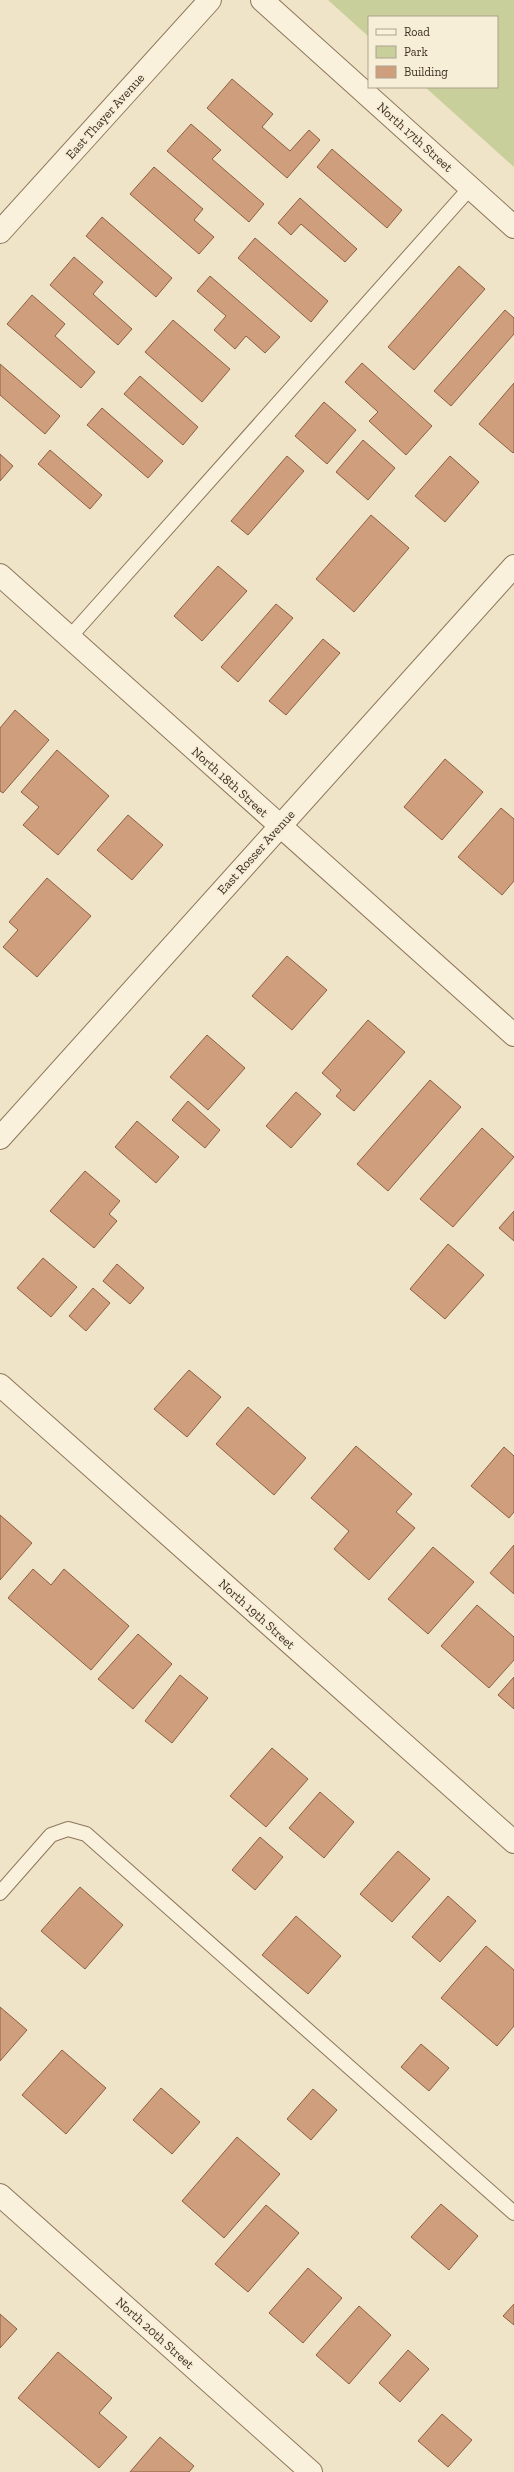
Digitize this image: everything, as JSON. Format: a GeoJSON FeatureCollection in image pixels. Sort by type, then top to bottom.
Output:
{"type":"FeatureCollection","features":[{"type":"Feature","properties":{"kind":"street","name":"East Thayer Avenue"},"geometry":{"type":"LineString","coordinates":[[0,232],[210,0]]}},
{"type":"Feature","properties":{"kind":"street","name":"North 17th Street"},"geometry":{"type":"LineString","coordinates":[[262,0],[514,227]]}},
{"type":"Feature","properties":{"kind":"street","name":"East Rosser Avenue"},"geometry":{"type":"LineString","coordinates":[[0,1138],[514,566]]}},
{"type":"Feature","properties":{"kind":"street","name":"North 18th Street"},"geometry":{"type":"LineString","coordinates":[[0,575],[514,1036]]}},
{"type":"Feature","properties":{"kind":"street","name":"North 19th Street"},"geometry":{"type":"LineString","coordinates":[[0,1385],[514,1842]]}},
{"type":"Feature","properties":{"kind":"street","name":"North 20th Street"},"geometry":{"type":"LineString","coordinates":[[0,2195],[311,2472]]}},
{"type":"Feature","properties":{"kind":"lane"},"geometry":{"type":"LineString","coordinates":[[69,638],[470,188]]}},
{"type":"Feature","properties":{"kind":"lane"},"geometry":{"type":"LineString","coordinates":[[0,1893],[51,1835],[68,1829],[86,1834],[514,2212]]}},
{"type":"Feature","properties":{"kind":"green space"},"geometry":{"type":"Polygon","coordinates":[[[328,0],[514,0],[514,167],[426,88],[498,88],[498,16],[368,16],[368,36],[328,0]]]}},
{"type":"Feature","properties":{"kind":"building"},"geometry":{"type":"Polygon","coordinates":[[[232,79],[273,114],[262,127],[290,151],[309,130],[320,140],[287,178],[207,108],[232,79]]]}},
{"type":"Feature","properties":{"kind":"building"},"geometry":{"type":"Polygon","coordinates":[[[191,124],[221,150],[212,159],[264,204],[249,222],[167,151],[191,124]]]}},
{"type":"Feature","properties":{"kind":"building"},"geometry":{"type":"Polygon","coordinates":[[[332,149],[402,210],[387,228],[317,167],[332,149]]]}},
{"type":"Feature","properties":{"kind":"building"},"geometry":{"type":"Polygon","coordinates":[[[154,167],[203,209],[194,220],[214,237],[199,254],[130,194],[154,167]]]}},
{"type":"Feature","properties":{"kind":"building"},"geometry":{"type":"Polygon","coordinates":[[[300,198],[357,249],[345,262],[301,224],[291,235],[278,223],[300,198]]]}},
{"type":"Feature","properties":{"kind":"building"},"geometry":{"type":"Polygon","coordinates":[[[102,217],[172,278],[156,297],[86,236],[102,217]]]}},
{"type":"Feature","properties":{"kind":"building"},"geometry":{"type":"Polygon","coordinates":[[[255,238],[328,301],[311,322],[238,258],[255,238]]]}},
{"type":"Feature","properties":{"kind":"building"},"geometry":{"type":"Polygon","coordinates":[[[74,257],[103,282],[93,294],[132,329],[118,345],[50,285],[74,257]]]}},
{"type":"Feature","properties":{"kind":"building"},"geometry":{"type":"Polygon","coordinates":[[[459,266],[485,289],[414,370],[388,347],[459,266]]]}},
{"type":"Feature","properties":{"kind":"building"},"geometry":{"type":"Polygon","coordinates":[[[210,276],[280,337],[265,353],[246,336],[235,349],[214,330],[226,316],[197,291],[210,276]]]}},
{"type":"Feature","properties":{"kind":"building"},"geometry":{"type":"Polygon","coordinates":[[[32,295],[65,324],[55,336],[95,372],[81,388],[7,324],[32,295]]]}},
{"type":"Feature","properties":{"kind":"building"},"geometry":{"type":"Polygon","coordinates":[[[505,310],[514,318],[514,334],[451,406],[434,391],[505,310]]]}},
{"type":"Feature","properties":{"kind":"building"},"geometry":{"type":"Polygon","coordinates":[[[173,320],[230,369],[202,402],[145,352],[173,320]]]}},
{"type":"Feature","properties":{"kind":"building"},"geometry":{"type":"Polygon","coordinates":[[[362,363],[432,426],[406,455],[369,421],[378,412],[345,382],[362,363]]]}},
{"type":"Feature","properties":{"kind":"building"},"geometry":{"type":"Polygon","coordinates":[[[0,364],[60,416],[45,434],[0,395],[0,364]]]}},
{"type":"Feature","properties":{"kind":"building"},"geometry":{"type":"Polygon","coordinates":[[[140,376],[198,427],[183,445],[124,394],[140,376]]]}},
{"type":"Feature","properties":{"kind":"building"},"geometry":{"type":"Polygon","coordinates":[[[514,383],[514,452],[513,453],[479,424],[514,383]]]}},
{"type":"Feature","properties":{"kind":"building"},"geometry":{"type":"Polygon","coordinates":[[[324,402],[356,430],[327,464],[295,436],[324,402]]]}},
{"type":"Feature","properties":{"kind":"building"},"geometry":{"type":"Polygon","coordinates":[[[102,408],[163,461],[148,478],[87,425],[102,408]]]}},
{"type":"Feature","properties":{"kind":"building"},"geometry":{"type":"Polygon","coordinates":[[[363,440],[395,468],[368,500],[336,472],[363,440]]]}},
{"type":"Feature","properties":{"kind":"building"},"geometry":{"type":"Polygon","coordinates":[[[50,450],[102,495],[90,509],[38,464],[50,450]]]}},
{"type":"Feature","properties":{"kind":"building"},"geometry":{"type":"Polygon","coordinates":[[[0,454],[13,466],[0,481],[0,454]]]}},
{"type":"Feature","properties":{"kind":"building"},"geometry":{"type":"Polygon","coordinates":[[[287,456],[304,471],[248,535],[231,521],[287,456]]]}},
{"type":"Feature","properties":{"kind":"building"},"geometry":{"type":"Polygon","coordinates":[[[450,456],[479,482],[445,522],[415,496],[450,456]]]}},
{"type":"Feature","properties":{"kind":"building"},"geometry":{"type":"Polygon","coordinates":[[[371,515],[409,548],[354,612],[316,579],[371,515]]]}},
{"type":"Feature","properties":{"kind":"building"},"geometry":{"type":"Polygon","coordinates":[[[218,566],[247,591],[202,641],[174,616],[218,566]]]}},
{"type":"Feature","properties":{"kind":"building"},"geometry":{"type":"Polygon","coordinates":[[[276,604],[293,618],[238,682],[221,667],[276,604]]]}},
{"type":"Feature","properties":{"kind":"building"},"geometry":{"type":"Polygon","coordinates":[[[323,639],[340,653],[286,715],[269,701],[323,639]]]}},
{"type":"Feature","properties":{"kind":"building"},"geometry":{"type":"Polygon","coordinates":[[[15,710],[49,740],[3,793],[0,791],[0,728],[15,710]]]}},
{"type":"Feature","properties":{"kind":"building"},"geometry":{"type":"Polygon","coordinates":[[[57,750],[109,796],[58,855],[23,825],[39,807],[21,792],[57,750]]]}},
{"type":"Feature","properties":{"kind":"building"},"geometry":{"type":"Polygon","coordinates":[[[445,759],[483,792],[442,840],[404,807],[445,759]]]}},
{"type":"Feature","properties":{"kind":"building"},"geometry":{"type":"Polygon","coordinates":[[[501,808],[514,819],[514,881],[502,895],[458,857],[501,808]]]}},
{"type":"Feature","properties":{"kind":"building"},"geometry":{"type":"Polygon","coordinates":[[[128,815],[163,845],[132,880],[97,850],[128,815]]]}},
{"type":"Feature","properties":{"kind":"building"},"geometry":{"type":"Polygon","coordinates":[[[47,878],[91,916],[37,977],[3,947],[18,930],[9,922],[47,878]]]}},
{"type":"Feature","properties":{"kind":"building"},"geometry":{"type":"Polygon","coordinates":[[[287,956],[327,990],[292,1030],[252,996],[287,956]]]}},
{"type":"Feature","properties":{"kind":"building"},"geometry":{"type":"Polygon","coordinates":[[[368,1020],[405,1052],[354,1111],[336,1096],[341,1090],[322,1073],[368,1020]]]}},
{"type":"Feature","properties":{"kind":"building"},"geometry":{"type":"Polygon","coordinates":[[[207,1035],[245,1068],[208,1110],[170,1077],[207,1035]]]}},
{"type":"Feature","properties":{"kind":"building"},"geometry":{"type":"Polygon","coordinates":[[[430,1080],[461,1107],[388,1191],[357,1164],[430,1080]]]}},
{"type":"Feature","properties":{"kind":"building"},"geometry":{"type":"Polygon","coordinates":[[[296,1092],[321,1114],[291,1148],[266,1126],[296,1092]]]}},
{"type":"Feature","properties":{"kind":"building"},"geometry":{"type":"Polygon","coordinates":[[[188,1101],[220,1130],[205,1148],[172,1120],[188,1101]]]}},
{"type":"Feature","properties":{"kind":"building"},"geometry":{"type":"Polygon","coordinates":[[[137,1121],[179,1157],[156,1183],[115,1147],[137,1121]]]}},
{"type":"Feature","properties":{"kind":"building"},"geometry":{"type":"Polygon","coordinates":[[[482,1128],[514,1157],[453,1227],[420,1199],[482,1128]]]}},
{"type":"Feature","properties":{"kind":"building"},"geometry":{"type":"Polygon","coordinates":[[[85,1171],[120,1201],[109,1214],[117,1221],[94,1248],[50,1211],[85,1171]]]}},
{"type":"Feature","properties":{"kind":"building"},"geometry":{"type":"Polygon","coordinates":[[[514,1211],[514,1241],[499,1228],[514,1211]]]}},
{"type":"Feature","properties":{"kind":"building"},"geometry":{"type":"Polygon","coordinates":[[[448,1244],[484,1275],[445,1319],[410,1289],[448,1244]]]}},
{"type":"Feature","properties":{"kind":"building"},"geometry":{"type":"Polygon","coordinates":[[[43,1258],[77,1287],[51,1317],[17,1288],[43,1258]]]}},
{"type":"Feature","properties":{"kind":"building"},"geometry":{"type":"Polygon","coordinates":[[[117,1264],[144,1288],[130,1304],[103,1281],[117,1264]]]}},
{"type":"Feature","properties":{"kind":"building"},"geometry":{"type":"Polygon","coordinates":[[[93,1288],[110,1303],[86,1331],[69,1316],[93,1288]]]}},
{"type":"Feature","properties":{"kind":"building"},"geometry":{"type":"Polygon","coordinates":[[[189,1370],[221,1397],[187,1437],[154,1409],[189,1370]]]}},
{"type":"Feature","properties":{"kind":"building"},"geometry":{"type":"Polygon","coordinates":[[[248,1407],[306,1458],[274,1495],[216,1444],[248,1407]]]}},
{"type":"Feature","properties":{"kind":"building"},"geometry":{"type":"Polygon","coordinates":[[[356,1446],[412,1494],[396,1512],[415,1528],[369,1580],[334,1549],[349,1531],[311,1498],[356,1446]]]}},
{"type":"Feature","properties":{"kind":"building"},"geometry":{"type":"Polygon","coordinates":[[[504,1447],[514,1456],[514,1512],[509,1518],[471,1486],[504,1447]]]}},
{"type":"Feature","properties":{"kind":"building"},"geometry":{"type":"Polygon","coordinates":[[[0,1515],[32,1543],[0,1580],[0,1515]]]}},
{"type":"Feature","properties":{"kind":"building"},"geometry":{"type":"Polygon","coordinates":[[[514,1545],[514,1594],[490,1573],[514,1545]]]}},
{"type":"Feature","properties":{"kind":"building"},"geometry":{"type":"Polygon","coordinates":[[[433,1547],[474,1582],[428,1634],[388,1599],[433,1547]]]}},
{"type":"Feature","properties":{"kind":"building"},"geometry":{"type":"Polygon","coordinates":[[[33,1569],[51,1585],[64,1569],[129,1626],[91,1670],[8,1598],[33,1569]]]}},
{"type":"Feature","properties":{"kind":"building"},"geometry":{"type":"Polygon","coordinates":[[[477,1605],[514,1637],[514,1660],[489,1688],[441,1646],[477,1605]]]}},
{"type":"Feature","properties":{"kind":"building"},"geometry":{"type":"Polygon","coordinates":[[[138,1634],[172,1664],[133,1709],[98,1679],[138,1634]]]}},
{"type":"Feature","properties":{"kind":"building"},"geometry":{"type":"Polygon","coordinates":[[[180,1675],[208,1698],[172,1743],[145,1721],[180,1675]]]}},
{"type":"Feature","properties":{"kind":"building"},"geometry":{"type":"Polygon","coordinates":[[[514,1677],[514,1709],[498,1695],[514,1677]]]}},
{"type":"Feature","properties":{"kind":"building"},"geometry":{"type":"Polygon","coordinates":[[[272,1748],[308,1779],[266,1827],[230,1796],[272,1748]]]}},
{"type":"Feature","properties":{"kind":"building"},"geometry":{"type":"Polygon","coordinates":[[[320,1792],[354,1822],[324,1858],[289,1828],[320,1792]]]}},
{"type":"Feature","properties":{"kind":"building"},"geometry":{"type":"Polygon","coordinates":[[[260,1837],[283,1857],[255,1890],[232,1870],[260,1837]]]}},
{"type":"Feature","properties":{"kind":"building"},"geometry":{"type":"Polygon","coordinates":[[[398,1851],[430,1879],[392,1922],[360,1894],[398,1851]]]}},
{"type":"Feature","properties":{"kind":"building"},"geometry":{"type":"Polygon","coordinates":[[[80,1887],[123,1925],[85,1969],[41,1931],[80,1887]]]}},
{"type":"Feature","properties":{"kind":"building"},"geometry":{"type":"Polygon","coordinates":[[[448,1896],[476,1921],[440,1962],[412,1937],[448,1896]]]}},
{"type":"Feature","properties":{"kind":"building"},"geometry":{"type":"Polygon","coordinates":[[[296,1916],[341,1956],[308,1994],[262,1955],[296,1916]]]}},
{"type":"Feature","properties":{"kind":"building"},"geometry":{"type":"Polygon","coordinates":[[[486,1946],[514,1970],[514,2026],[497,2046],[441,1998],[486,1946]]]}},
{"type":"Feature","properties":{"kind":"building"},"geometry":{"type":"Polygon","coordinates":[[[0,2007],[27,2030],[0,2061],[0,2007]]]}},
{"type":"Feature","properties":{"kind":"building"},"geometry":{"type":"Polygon","coordinates":[[[421,2044],[449,2068],[429,2091],[401,2067],[421,2044]]]}},
{"type":"Feature","properties":{"kind":"building"},"geometry":{"type":"Polygon","coordinates":[[[62,2050],[106,2088],[66,2134],[22,2095],[62,2050]]]}},
{"type":"Feature","properties":{"kind":"building"},"geometry":{"type":"Polygon","coordinates":[[[161,2088],[200,2122],[172,2154],[133,2120],[161,2088]]]}},
{"type":"Feature","properties":{"kind":"building"},"geometry":{"type":"Polygon","coordinates":[[[313,2089],[337,2110],[311,2140],[287,2119],[313,2089]]]}},
{"type":"Feature","properties":{"kind":"building"},"geometry":{"type":"Polygon","coordinates":[[[237,2137],[280,2174],[224,2238],[182,2201],[237,2137]]]}},
{"type":"Feature","properties":{"kind":"building"},"geometry":{"type":"Polygon","coordinates":[[[441,2204],[478,2236],[449,2270],[411,2237],[441,2204]]]}},
{"type":"Feature","properties":{"kind":"building"},"geometry":{"type":"Polygon","coordinates":[[[266,2205],[299,2233],[248,2292],[215,2264],[266,2205]]]}},
{"type":"Feature","properties":{"kind":"building"},"geometry":{"type":"Polygon","coordinates":[[[308,2268],[342,2298],[303,2343],[269,2313],[308,2268]]]}},
{"type":"Feature","properties":{"kind":"building"},"geometry":{"type":"Polygon","coordinates":[[[514,2304],[514,2325],[503,2316],[514,2304]]]}},
{"type":"Feature","properties":{"kind":"building"},"geometry":{"type":"Polygon","coordinates":[[[359,2306],[391,2335],[349,2384],[316,2355],[359,2306]]]}},
{"type":"Feature","properties":{"kind":"building"},"geometry":{"type":"Polygon","coordinates":[[[0,2314],[17,2329],[0,2348],[0,2314]]]}},
{"type":"Feature","properties":{"kind":"building"},"geometry":{"type":"Polygon","coordinates":[[[408,2350],[429,2369],[400,2402],[379,2383],[408,2350]]]}},
{"type":"Feature","properties":{"kind":"building"},"geometry":{"type":"Polygon","coordinates":[[[58,2352],[112,2398],[99,2413],[127,2437],[99,2468],[18,2398],[58,2352]]]}},
{"type":"Feature","properties":{"kind":"building"},"geometry":{"type":"Polygon","coordinates":[[[442,2414],[472,2440],[448,2467],[418,2441],[442,2414]]]}},
{"type":"Feature","properties":{"kind":"building"},"geometry":{"type":"Polygon","coordinates":[[[160,2437],[194,2466],[189,2472],[130,2472],[160,2437]]]}}]}
